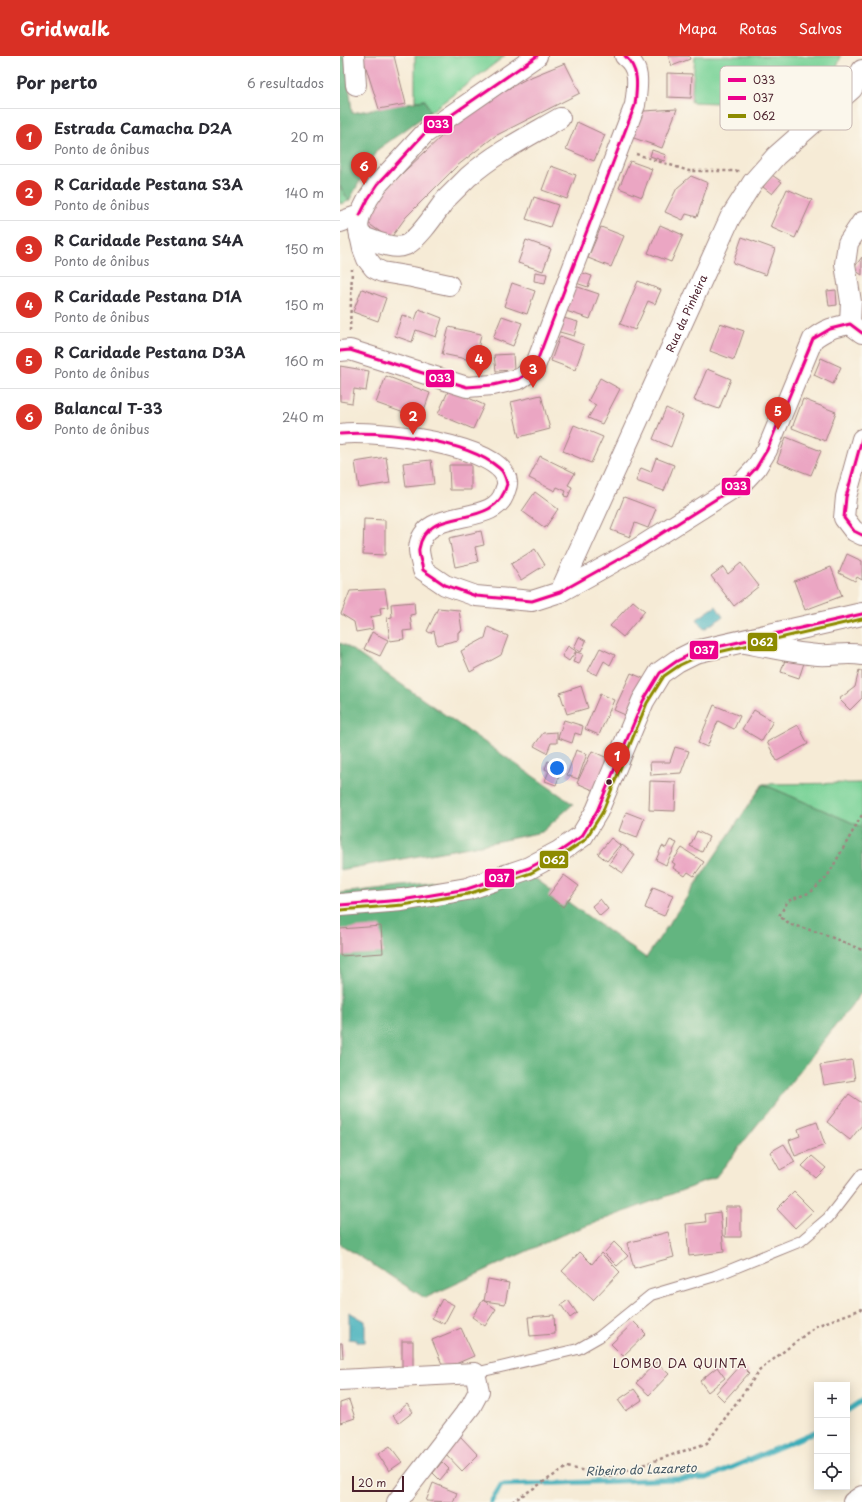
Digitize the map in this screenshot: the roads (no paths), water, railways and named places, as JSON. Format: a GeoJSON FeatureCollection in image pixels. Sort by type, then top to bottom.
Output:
{"type":"FeatureCollection","features":[{"type":"Feature","properties":{"kind":"street"},"geometry":{"type":"LineString","coordinates":[[354,56],[356,85]]}},
{"type":"Feature","properties":{"kind":"street"},"geometry":{"type":"LineString","coordinates":[[448,285],[382,272],[374,268],[367,259],[361,242],[358,226],[360,215],[378,184],[424,134],[537,56]]}},
{"type":"Feature","properties":{"kind":"street"},"geometry":{"type":"LineString","coordinates":[[345,350],[467,387],[493,385],[519,379],[534,369],[635,105],[638,81],[632,60],[625,56]]}},
{"type":"Feature","properties":{"kind":"street","name":"Rua da Pinheira"},"geometry":{"type":"LineString","coordinates":[[852,89],[862,70]]}},
{"type":"Feature","properties":{"kind":"street"},"geometry":{"type":"LineString","coordinates":[[361,242],[398,247],[406,245],[414,240],[448,198],[486,162],[560,118]]}},
{"type":"Feature","properties":{"kind":"street","name":"Rua da Pinheira"},"geometry":{"type":"LineString","coordinates":[[560,592],[730,218],[753,182],[776,156],[805,130]]}},
{"type":"Feature","properties":{"kind":"street"},"geometry":{"type":"LineString","coordinates":[[340,222],[360,215]]}},
{"type":"Feature","properties":{"kind":"street"},"geometry":{"type":"LineString","coordinates":[[340,434],[350,432],[388,435],[459,447],[490,460],[504,471],[508,482],[504,496],[486,511],[448,520],[432,526],[423,535],[419,549],[423,570],[445,585],[476,596],[532,601],[560,592],[637,549],[743,482],[756,468],[767,450],[813,339],[822,332],[833,327],[856,328],[845,264],[848,243],[862,222]]}},
{"type":"Feature","properties":{"kind":"street"},"geometry":{"type":"LineString","coordinates":[[862,439],[846,497],[844,518],[854,531],[862,536]]}},
{"type":"Feature","properties":{"kind":"street"},"geometry":{"type":"LineString","coordinates":[[340,905],[402,900],[467,889],[529,868],[559,852],[582,836],[597,811],[642,701],[660,673],[676,661],[695,652],[862,614]]}},
{"type":"Feature","properties":{"kind":"street"},"geometry":{"type":"LineString","coordinates":[[738,642],[817,655],[834,656],[854,653],[862,655]]}},
{"type":"Feature","properties":{"kind":"street"},"geometry":{"type":"LineString","coordinates":[[340,1380],[475,1373],[479,1391],[471,1406],[397,1502]]}},
{"type":"Feature","properties":{"kind":"street"},"geometry":{"type":"LineString","coordinates":[[853,1502],[862,1496]]}},
{"type":"Feature","properties":{"kind":"lane"},"geometry":{"type":"LineString","coordinates":[[475,1373],[578,1350],[599,1337],[651,1295],[715,1276],[801,1241],[828,1218],[862,1174]]}},
{"type":"Feature","properties":{"kind":"water"},"geometry":{"type":"Polygon","coordinates":[[[716,606],[723,617],[704,629],[697,619],[716,606]]]}},
{"type":"Feature","properties":{"kind":"water"},"geometry":{"type":"Polygon","coordinates":[[[349,1312],[365,1321],[365,1342],[357,1342],[357,1340],[349,1339],[349,1312]]]}},
{"type":"Feature","properties":{"kind":"waterway","name":"Ribeiro do Lazareto"},"geometry":{"type":"LineString","coordinates":[[850,1409],[862,1401]]}},
{"type":"Feature","properties":{"kind":"waterway","name":"Ribeiro do Lazareto"},"geometry":{"type":"LineString","coordinates":[[491,1502],[501,1485],[707,1478],[814,1432]]}},
{"type":"Feature","properties":{"kind":"place","name":"Balancal T-33"},"geometry":{"type":"Point","coordinates":[364,185]}},
{"type":"Feature","properties":{"kind":"place","name":"R Caridade Pestana D1A"},"geometry":{"type":"Point","coordinates":[479,378]}},
{"type":"Feature","properties":{"kind":"place","name":"R Caridade Pestana S4A"},"geometry":{"type":"Point","coordinates":[533,388]}},
{"type":"Feature","properties":{"kind":"place","name":"R Caridade Pestana D3A"},"geometry":{"type":"Point","coordinates":[778,430]}},
{"type":"Feature","properties":{"kind":"place","name":"R Caridade Pestana S3A"},"geometry":{"type":"Point","coordinates":[413,435]}},
{"type":"Feature","properties":{"kind":"place","name":"Estrada Camacha D2A"},"geometry":{"type":"Point","coordinates":[617,775]}},
{"type":"Feature","properties":{"kind":"district","name":"LOMBO DA QUINTA"},"geometry":{"type":"Point","coordinates":[680,1364]}}]}
